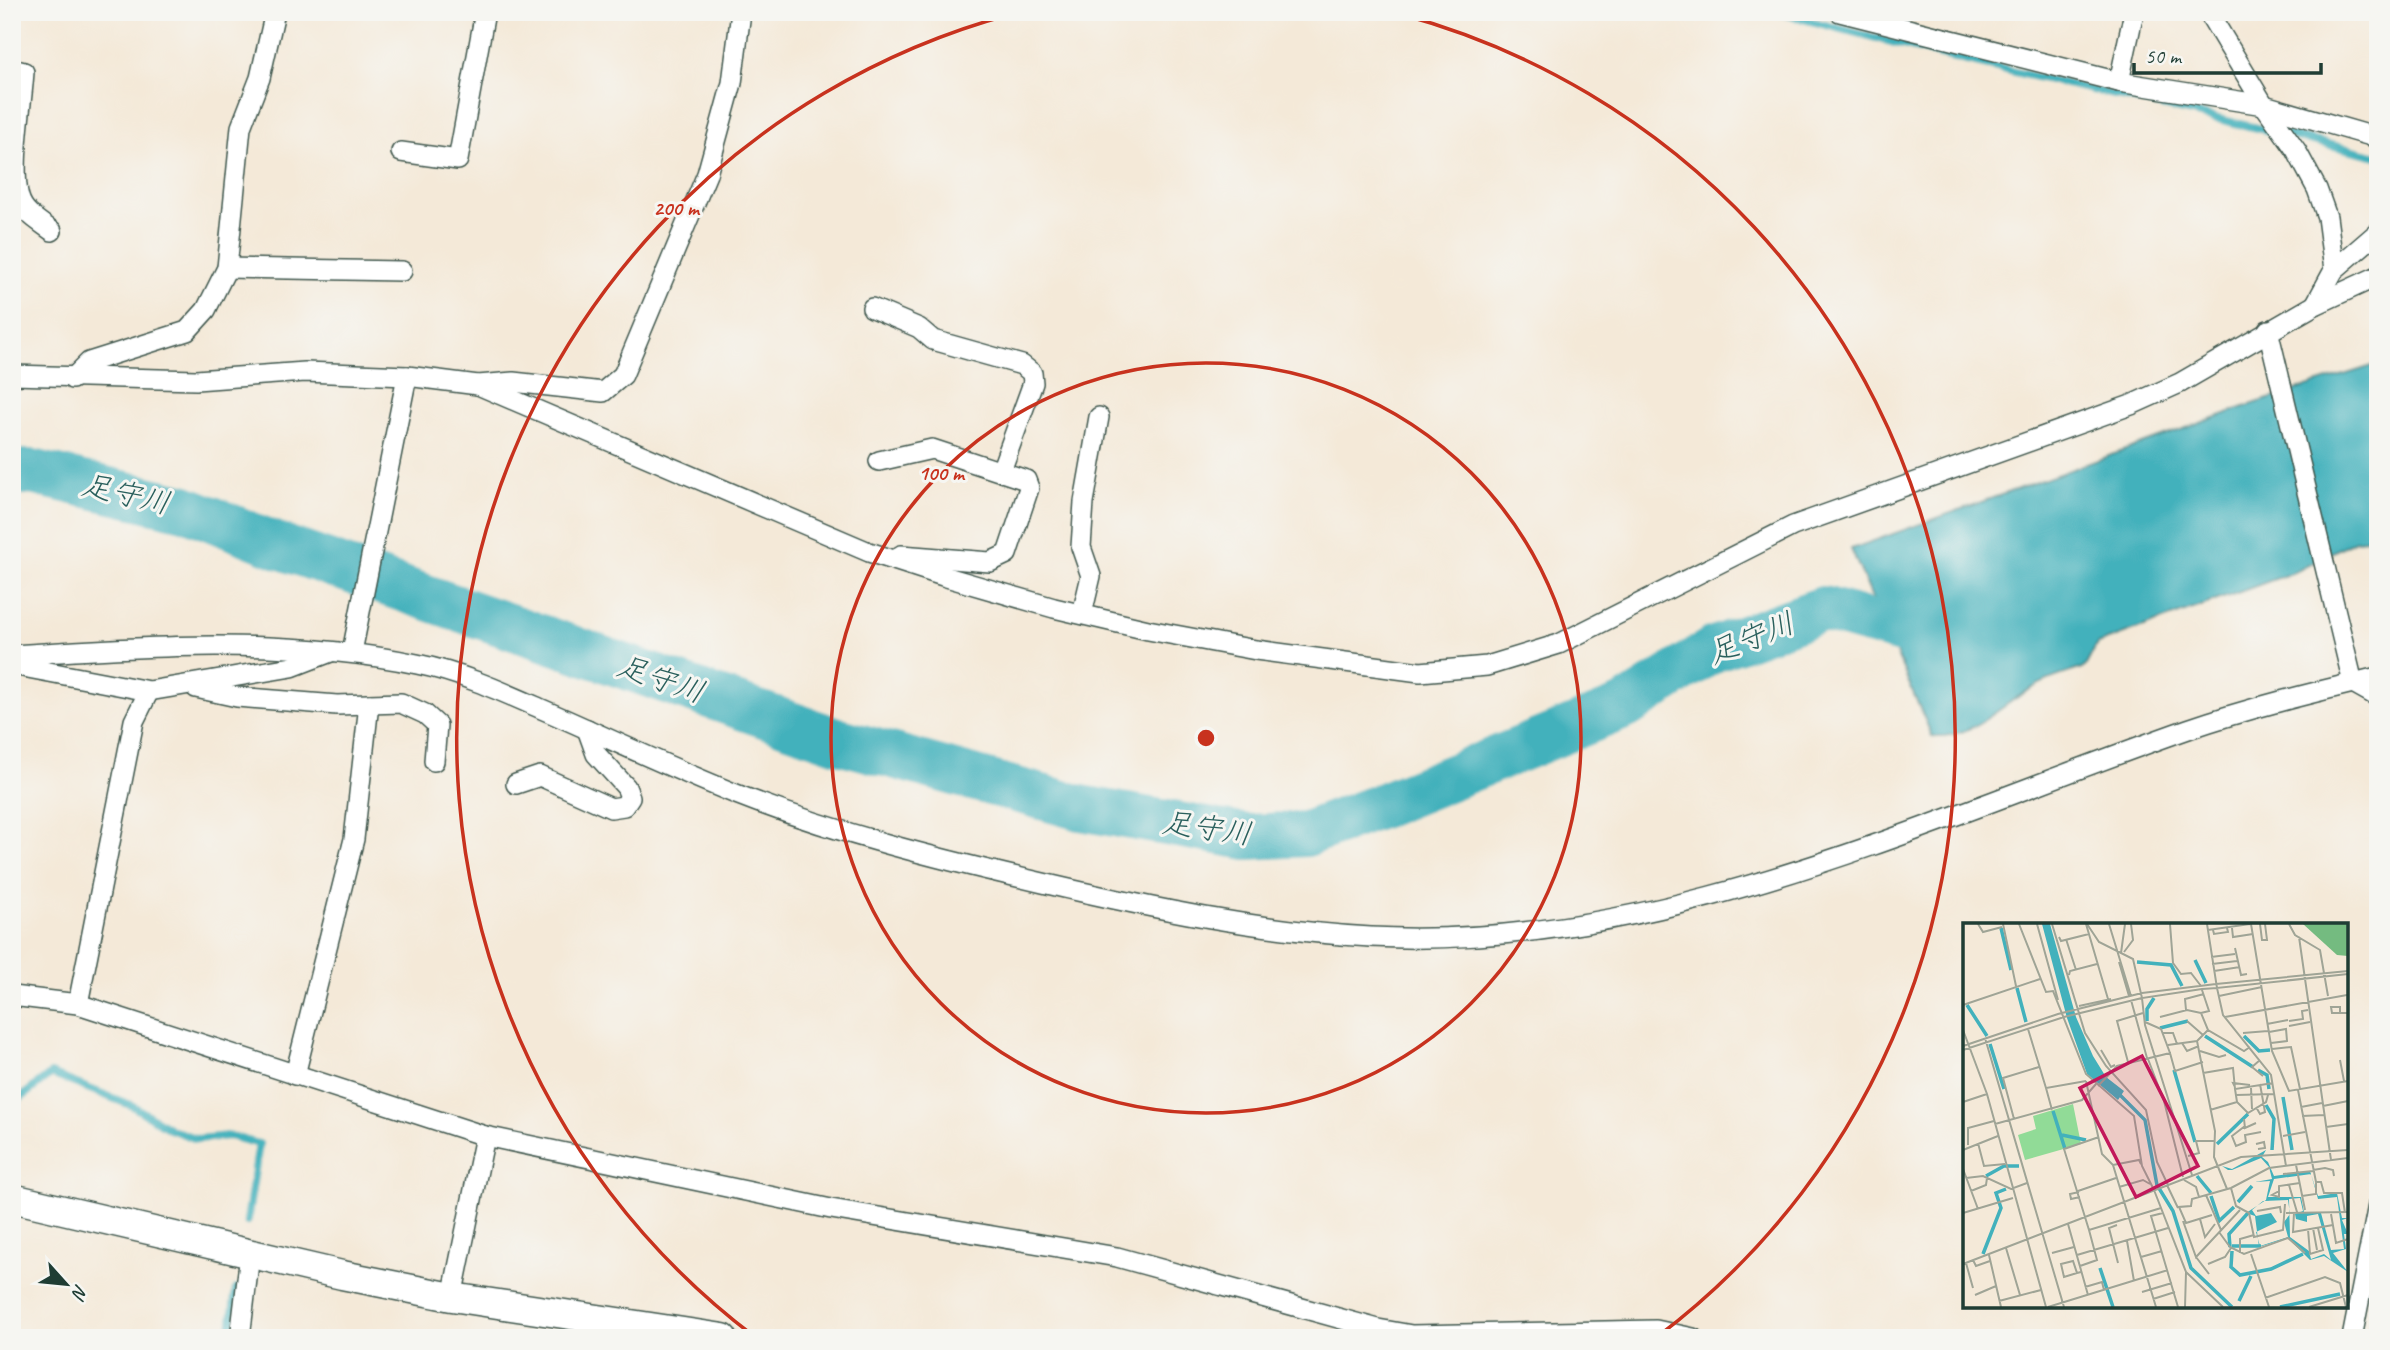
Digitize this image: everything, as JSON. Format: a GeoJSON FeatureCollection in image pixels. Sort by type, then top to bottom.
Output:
{"type":"FeatureCollection","features":[{"type":"Feature","properties":{"kind":"street"},"geometry":{"type":"LineString","coordinates":[[72,379],[89,362],[187,331],[206,310],[227,268],[242,127],[260,78],[275,12]]}},
{"type":"Feature","properties":{"kind":"street"},"geometry":{"type":"LineString","coordinates":[[401,152],[458,160],[485,12]]}},
{"type":"Feature","properties":{"kind":"street"},"geometry":{"type":"LineString","coordinates":[[12,375],[72,379],[196,380],[305,372],[407,382],[478,385],[513,382],[603,392],[622,375],[707,174],[732,83],[741,12]]}},
{"type":"Feature","properties":{"kind":"street"},"geometry":{"type":"LineString","coordinates":[[1839,12],[2119,82],[2268,110],[2378,138]]}},
{"type":"Feature","properties":{"kind":"street"},"geometry":{"type":"LineString","coordinates":[[2119,82],[2134,12]]}},
{"type":"Feature","properties":{"kind":"street"},"geometry":{"type":"LineString","coordinates":[[2208,12],[2268,110],[2296,150],[2317,189],[2327,217],[2334,270]]}},
{"type":"Feature","properties":{"kind":"street"},"geometry":{"type":"LineString","coordinates":[[12,69],[24,72],[17,173],[19,197],[28,214],[52,230]]}},
{"type":"Feature","properties":{"kind":"street"},"geometry":{"type":"LineString","coordinates":[[2315,305],[2334,270],[2378,232]]}},
{"type":"Feature","properties":{"kind":"street"},"geometry":{"type":"LineString","coordinates":[[227,268],[402,271]]}},
{"type":"Feature","properties":{"kind":"street"},"geometry":{"type":"LineString","coordinates":[[478,385],[869,552],[1082,614],[1148,630],[1336,662],[1420,672],[1487,666],[1559,644],[1793,526],[2131,405],[2270,337],[2315,305],[2378,276]]}},
{"type":"Feature","properties":{"kind":"street"},"geometry":{"type":"LineString","coordinates":[[872,308],[919,328],[933,340],[1022,365],[1032,373],[1033,383],[1001,471]]}},
{"type":"Feature","properties":{"kind":"street"},"geometry":{"type":"LineString","coordinates":[[2270,337],[2351,678],[2378,697]]}},
{"type":"Feature","properties":{"kind":"street"},"geometry":{"type":"LineString","coordinates":[[347,649],[407,382]]}},
{"type":"Feature","properties":{"kind":"street"},"geometry":{"type":"LineString","coordinates":[[1082,614],[1091,576],[1081,547],[1084,502],[1099,417]]}},
{"type":"Feature","properties":{"kind":"street"},"geometry":{"type":"LineString","coordinates":[[869,552],[990,562],[1007,554],[1030,488],[1026,480],[932,449],[879,461]]}},
{"type":"Feature","properties":{"kind":"street"},"geometry":{"type":"LineString","coordinates":[[12,655],[125,648],[347,649],[424,665],[480,682],[733,793],[801,818],[904,849],[1099,896],[1275,928],[1370,937],[1431,938],[1512,934],[1586,924],[1672,907],[1749,886],[1858,852],[2196,726],[2351,678],[2378,677]]}},
{"type":"Feature","properties":{"kind":"street"},"geometry":{"type":"LineString","coordinates":[[12,665],[149,691],[292,667],[347,649]]}},
{"type":"Feature","properties":{"kind":"street"},"geometry":{"type":"LineString","coordinates":[[185,685],[237,697],[337,705],[401,703],[425,714],[437,725],[434,761]]}},
{"type":"Feature","properties":{"kind":"street"},"geometry":{"type":"LineString","coordinates":[[78,1003],[134,721],[149,691]]}},
{"type":"Feature","properties":{"kind":"street"},"geometry":{"type":"LineString","coordinates":[[295,1075],[354,839],[369,704]]}},
{"type":"Feature","properties":{"kind":"street"},"geometry":{"type":"LineString","coordinates":[[516,784],[540,776],[611,808],[624,806],[630,797],[626,787],[597,754],[587,729]]}},
{"type":"Feature","properties":{"kind":"street"},"geometry":{"type":"LineString","coordinates":[[12,996],[78,1003],[485,1136],[831,1209],[1117,1257],[1365,1326],[1412,1335],[1644,1330],[1693,1338]]}},
{"type":"Feature","properties":{"kind":"street"},"geometry":{"type":"LineString","coordinates":[[452,1297],[485,1136]]}},
{"type":"Feature","properties":{"kind":"street"},"geometry":{"type":"LineString","coordinates":[[12,1198],[250,1254],[452,1297],[723,1338]]}},
{"type":"Feature","properties":{"kind":"street"},"geometry":{"type":"LineString","coordinates":[[2352,1338],[2378,1205]]}},
{"type":"Feature","properties":{"kind":"street"},"geometry":{"type":"LineString","coordinates":[[240,1338],[250,1254]]}},
{"type":"Feature","properties":{"kind":"water"},"geometry":{"type":"Polygon","coordinates":[[[2378,364],[2378,538],[2355,540],[2297,571],[2097,644],[2085,667],[2040,684],[1973,727],[1947,736],[1932,736],[1851,549],[2250,405],[2378,364]]]}},
{"type":"Feature","properties":{"kind":"waterway"},"geometry":{"type":"LineString","coordinates":[[1776,12],[1937,54],[2378,156]]}},
{"type":"Feature","properties":{"kind":"waterway","name":"足守川"},"geometry":{"type":"LineString","coordinates":[[12,472],[32,472],[185,508],[279,546],[836,740],[1081,808],[1247,837],[1306,834],[1383,805],[1626,706],[1714,649],[1823,609],[1912,634],[1944,621]]}},
{"type":"Feature","properties":{"kind":"waterway"},"geometry":{"type":"LineString","coordinates":[[12,1098],[19,1099],[51,1074],[133,1106],[170,1129],[197,1139],[229,1136],[259,1144],[247,1221]]}},
{"type":"Feature","properties":{"kind":"waterway"},"geometry":{"type":"LineString","coordinates":[[230,1338],[236,1289]]}}]}
